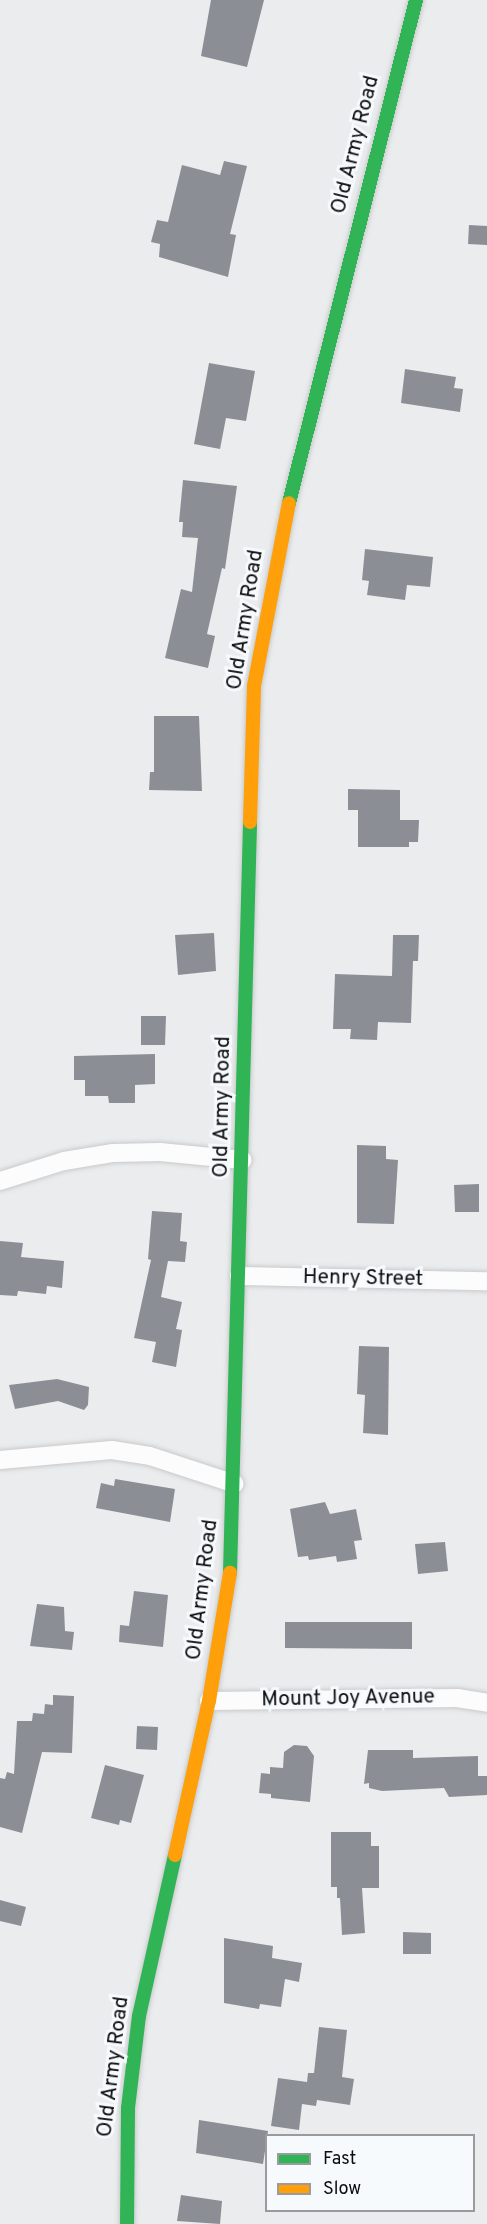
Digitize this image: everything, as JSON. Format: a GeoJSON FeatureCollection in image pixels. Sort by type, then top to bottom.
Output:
{"type":"FeatureCollection","features":[{"type":"Feature","properties":{"kind":"street","name":"Old Army Road"},"geometry":{"type":"LineString","coordinates":[[127,2224],[128,2108],[139,2016],[209,1701],[229,1582],[235,1484],[254,686],[281,536],[416,0]]}},
{"type":"Feature","properties":{"kind":"street"},"geometry":{"type":"LineString","coordinates":[[0,1181],[64,1161],[113,1154],[159,1152],[243,1161]]}},
{"type":"Feature","properties":{"kind":"street","name":"Henry Street"},"geometry":{"type":"LineString","coordinates":[[239,1276],[487,1281]]}},
{"type":"Feature","properties":{"kind":"street"},"geometry":{"type":"LineString","coordinates":[[0,1460],[112,1450],[150,1456],[235,1484]]}},
{"type":"Feature","properties":{"kind":"street","name":"Mount Joy Avenue"},"geometry":{"type":"LineString","coordinates":[[209,1701],[457,1698],[487,1703]]}},
{"type":"Feature","properties":{"kind":"building"},"geometry":{"type":"Polygon","coordinates":[[[211,0],[264,0],[247,67],[201,56],[211,0]]]}},
{"type":"Feature","properties":{"kind":"building"},"geometry":{"type":"Polygon","coordinates":[[[224,161],[247,166],[230,234],[236,235],[228,277],[159,257],[160,244],[151,242],[157,220],[168,222],[182,165],[220,175],[224,161]]]}},
{"type":"Feature","properties":{"kind":"building"},"geometry":{"type":"Polygon","coordinates":[[[469,225],[487,226],[487,245],[468,244],[469,225]]]}},
{"type":"Feature","properties":{"kind":"building"},"geometry":{"type":"Polygon","coordinates":[[[209,363],[255,371],[246,421],[226,418],[220,449],[194,444],[209,363]]]}},
{"type":"Feature","properties":{"kind":"building"},"geometry":{"type":"Polygon","coordinates":[[[405,369],[456,377],[454,388],[463,389],[460,412],[401,403],[405,369]]]}},
{"type":"Feature","properties":{"kind":"building"},"geometry":{"type":"Polygon","coordinates":[[[183,480],[237,486],[225,569],[222,568],[207,634],[215,636],[208,668],[165,658],[181,589],[192,592],[198,538],[182,537],[183,522],[179,522],[183,480]]]}},
{"type":"Feature","properties":{"kind":"building"},"geometry":{"type":"Polygon","coordinates":[[[365,549],[433,557],[430,587],[407,585],[405,600],[367,595],[369,581],[362,580],[365,549]]]}},
{"type":"Feature","properties":{"kind":"building"},"geometry":{"type":"Polygon","coordinates":[[[154,716],[199,716],[202,791],[149,790],[150,772],[154,772],[154,716]]]}},
{"type":"Feature","properties":{"kind":"building"},"geometry":{"type":"Polygon","coordinates":[[[348,789],[400,790],[400,820],[419,820],[418,842],[409,842],[409,847],[358,847],[358,810],[348,810],[348,789]]]}},
{"type":"Feature","properties":{"kind":"building"},"geometry":{"type":"Polygon","coordinates":[[[214,933],[216,971],[178,975],[175,935],[214,933]]]}},
{"type":"Feature","properties":{"kind":"building"},"geometry":{"type":"Polygon","coordinates":[[[393,935],[419,935],[418,961],[413,961],[411,1023],[378,1022],[377,1040],[350,1039],[351,1029],[333,1029],[335,974],[392,976],[393,935]]]}},
{"type":"Feature","properties":{"kind":"building"},"geometry":{"type":"Polygon","coordinates":[[[141,1016],[166,1016],[165,1045],[141,1045],[141,1016]]]}},
{"type":"Feature","properties":{"kind":"building"},"geometry":{"type":"Polygon","coordinates":[[[155,1054],[155,1084],[135,1085],[135,1103],[109,1103],[108,1096],[85,1096],[85,1080],[74,1080],[74,1056],[155,1054]]]}},
{"type":"Feature","properties":{"kind":"building"},"geometry":{"type":"Polygon","coordinates":[[[357,1145],[386,1146],[386,1159],[398,1160],[394,1224],[357,1223],[357,1145]]]}},
{"type":"Feature","properties":{"kind":"building"},"geometry":{"type":"Polygon","coordinates":[[[479,1184],[479,1212],[455,1212],[454,1185],[479,1184]]]}},
{"type":"Feature","properties":{"kind":"building"},"geometry":{"type":"Polygon","coordinates":[[[152,1211],[182,1213],[180,1241],[187,1242],[185,1262],[168,1261],[161,1297],[182,1302],[176,1329],[182,1330],[176,1367],[152,1362],[156,1342],[134,1338],[151,1260],[148,1259],[152,1211]]]}},
{"type":"Feature","properties":{"kind":"building"},"geometry":{"type":"Polygon","coordinates":[[[0,1241],[23,1243],[21,1257],[64,1261],[62,1288],[47,1286],[46,1294],[18,1291],[17,1296],[0,1295],[0,1241]]]}},
{"type":"Feature","properties":{"kind":"building"},"geometry":{"type":"Polygon","coordinates":[[[359,1346],[389,1347],[388,1435],[363,1433],[365,1395],[357,1394],[359,1346]]]}},
{"type":"Feature","properties":{"kind":"building"},"geometry":{"type":"Polygon","coordinates":[[[57,1379],[89,1387],[88,1405],[84,1410],[58,1401],[15,1409],[9,1385],[57,1379]]]}},
{"type":"Feature","properties":{"kind":"building"},"geometry":{"type":"Polygon","coordinates":[[[115,1479],[175,1489],[170,1522],[96,1508],[101,1483],[114,1486],[115,1479]]]}},
{"type":"Feature","properties":{"kind":"building"},"geometry":{"type":"Polygon","coordinates":[[[325,1502],[330,1514],[356,1509],[362,1540],[354,1541],[357,1559],[337,1562],[336,1556],[309,1560],[308,1556],[298,1557],[290,1509],[325,1502]]]}},
{"type":"Feature","properties":{"kind":"building"},"geometry":{"type":"Polygon","coordinates":[[[445,1542],[448,1571],[418,1574],[415,1544],[445,1542]]]}},
{"type":"Feature","properties":{"kind":"building"},"geometry":{"type":"Polygon","coordinates":[[[134,1591],[168,1595],[163,1647],[119,1642],[120,1625],[129,1626],[134,1591]]]}},
{"type":"Feature","properties":{"kind":"building"},"geometry":{"type":"Polygon","coordinates":[[[37,1604],[64,1607],[65,1631],[74,1632],[72,1650],[30,1646],[37,1604]]]}},
{"type":"Feature","properties":{"kind":"building"},"geometry":{"type":"Polygon","coordinates":[[[285,1622],[412,1622],[412,1649],[285,1648],[285,1622]]]}},
{"type":"Feature","properties":{"kind":"building"},"geometry":{"type":"Polygon","coordinates":[[[53,1695],[74,1696],[72,1753],[42,1752],[22,1833],[0,1827],[0,1778],[5,1779],[7,1772],[14,1774],[17,1721],[32,1721],[33,1713],[44,1714],[45,1704],[53,1705],[53,1695]]]}},
{"type":"Feature","properties":{"kind":"building"},"geometry":{"type":"Polygon","coordinates":[[[137,1726],[158,1727],[157,1750],[136,1749],[137,1726]]]}},
{"type":"Feature","properties":{"kind":"building"},"geometry":{"type":"Polygon","coordinates":[[[294,1745],[307,1746],[314,1756],[310,1802],[271,1798],[271,1794],[259,1793],[261,1773],[270,1774],[270,1767],[283,1768],[284,1752],[294,1745]]]}},
{"type":"Feature","properties":{"kind":"building"},"geometry":{"type":"Polygon","coordinates":[[[368,1750],[413,1750],[413,1758],[478,1756],[478,1776],[487,1776],[487,1795],[449,1797],[444,1788],[382,1791],[369,1788],[369,1783],[364,1784],[368,1750]]]}},
{"type":"Feature","properties":{"kind":"building"},"geometry":{"type":"Polygon","coordinates":[[[105,1765],[144,1775],[131,1823],[120,1820],[119,1825],[91,1818],[105,1765]]]}},
{"type":"Feature","properties":{"kind":"building"},"geometry":{"type":"Polygon","coordinates":[[[331,1832],[371,1832],[371,1846],[379,1846],[379,1888],[362,1888],[365,1933],[342,1935],[340,1898],[337,1898],[337,1887],[331,1887],[331,1832]]]}},
{"type":"Feature","properties":{"kind":"building"},"geometry":{"type":"Polygon","coordinates":[[[0,1900],[26,1907],[21,1926],[0,1921],[0,1900]]]}},
{"type":"Feature","properties":{"kind":"building"},"geometry":{"type":"Polygon","coordinates":[[[403,1932],[431,1933],[431,1954],[403,1954],[403,1932]]]}},
{"type":"Feature","properties":{"kind":"building"},"geometry":{"type":"Polygon","coordinates":[[[224,1938],[273,1946],[272,1958],[302,1963],[299,1982],[285,1979],[281,2007],[260,2004],[259,2009],[224,2003],[224,1938]]]}},
{"type":"Feature","properties":{"kind":"building"},"geometry":{"type":"Polygon","coordinates":[[[319,2027],[347,2030],[342,2077],[354,2079],[350,2105],[317,2100],[316,2106],[302,2104],[299,2130],[271,2126],[278,2078],[307,2082],[308,2073],[314,2073],[319,2027]]]}},
{"type":"Feature","properties":{"kind":"building"},"geometry":{"type":"Polygon","coordinates":[[[199,2120],[268,2131],[265,2134],[263,2164],[196,2153],[199,2120]]]}},
{"type":"Feature","properties":{"kind":"building"},"geometry":{"type":"Polygon","coordinates":[[[181,2195],[222,2201],[220,2224],[177,2221],[181,2195]]]}},
{"type":"Feature","properties":{"kind":"traffic: fast"},"geometry":{"type":"LineString","coordinates":[[289,503],[416,0]]}},
{"type":"Feature","properties":{"kind":"traffic: fast"},"geometry":{"type":"LineString","coordinates":[[230,1573],[250,822]]}},
{"type":"Feature","properties":{"kind":"traffic: fast"},"geometry":{"type":"LineString","coordinates":[[127,2224],[128,2108],[139,2016],[175,1855]]}},
{"type":"Feature","properties":{"kind":"traffic: slow"},"geometry":{"type":"LineString","coordinates":[[250,822],[254,686],[289,503]]}},
{"type":"Feature","properties":{"kind":"traffic: slow"},"geometry":{"type":"LineString","coordinates":[[175,1855],[209,1701],[230,1573]]}}]}
